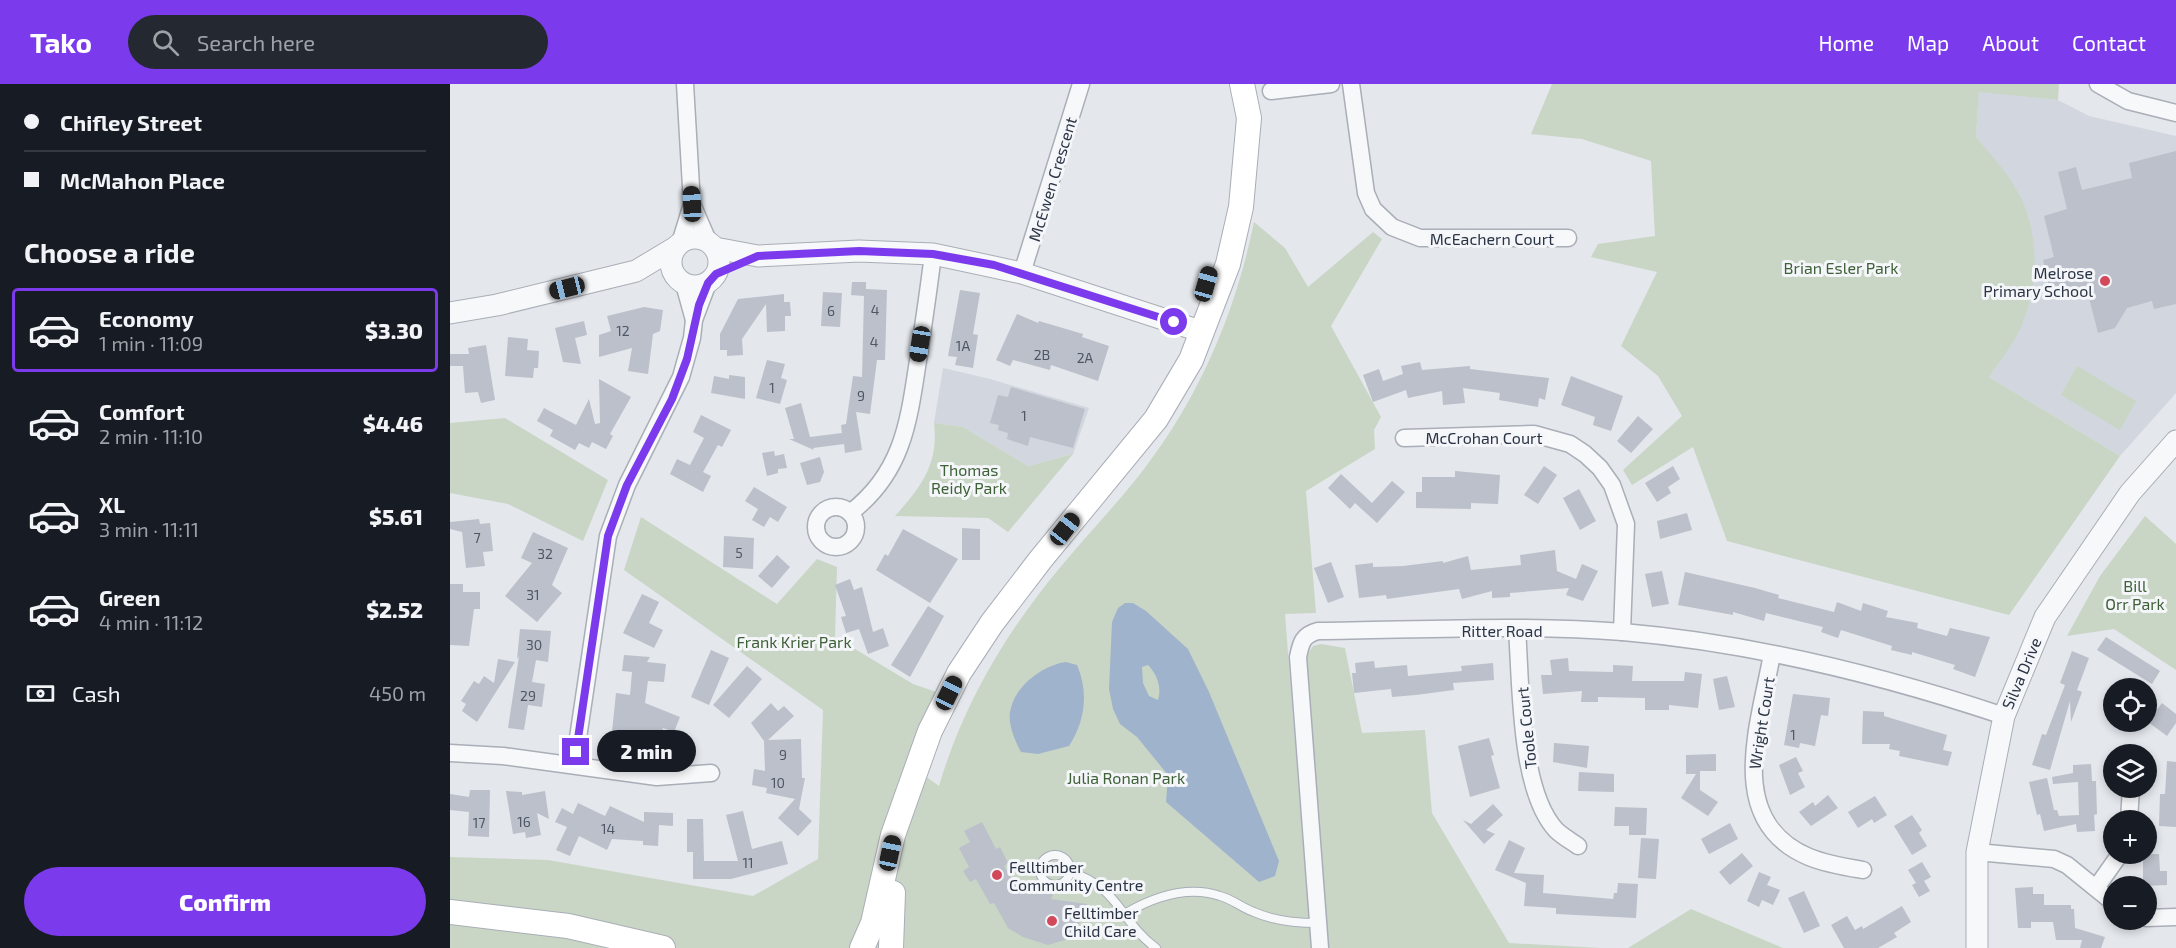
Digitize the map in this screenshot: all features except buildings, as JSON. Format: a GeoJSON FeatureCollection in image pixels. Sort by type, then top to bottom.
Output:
{"type":"FeatureCollection","features":[{"type":"Feature","properties":{"kind":"main road"},"geometry":{"type":"LineString","coordinates":[[862,948],[873,923],[893,835],[930,731],[959,673],[992,623],[1176,390],[1197,330],[1206,284],[1225,212],[1232,173],[1234,114],[1241,84]]}},
{"type":"Feature","properties":{"kind":"main road"},"geometry":{"type":"LineString","coordinates":[[891,948],[893,895],[904,838],[903,811]]}},
{"type":"Feature","properties":{"kind":"main road"},"geometry":{"type":"LineString","coordinates":[[450,912],[540,921],[663,948]]}},
{"type":"Feature","properties":{"kind":"street"},"geometry":{"type":"LineString","coordinates":[[574,765],[608,536],[627,485],[681,377],[692,338],[694,320],[719,261],[692,204],[685,84]]}},
{"type":"Feature","properties":{"kind":"street","name":"McEwen Crescent"},"geometry":{"type":"LineString","coordinates":[[1022,273],[1081,84]]}},
{"type":"Feature","properties":{"kind":"street"},"geometry":{"type":"LineString","coordinates":[[1271,92],[1331,84]]}},
{"type":"Feature","properties":{"kind":"street","name":"McEachern Court"},"geometry":{"type":"LineString","coordinates":[[1351,84],[1366,193],[1373,208],[1392,227],[1420,238],[1568,238]]}},
{"type":"Feature","properties":{"kind":"street"},"geometry":{"type":"LineString","coordinates":[[2098,84],[2128,100],[2176,113]]}},
{"type":"Feature","properties":{"kind":"street"},"geometry":{"type":"LineString","coordinates":[[692,204],[671,267],[681,282],[694,320]]}},
{"type":"Feature","properties":{"kind":"street"},"geometry":{"type":"LineString","coordinates":[[450,313],[497,305],[636,271],[678,245],[695,238],[712,246],[758,256],[859,251],[933,254],[1022,273],[1197,330]]}},
{"type":"Feature","properties":{"kind":"street"},"geometry":{"type":"LineString","coordinates":[[850,513],[869,497],[885,477],[906,432],[933,254]]}},
{"type":"Feature","properties":{"kind":"street"},"geometry":{"type":"LineString","coordinates":[[636,271],[700,286],[758,256]]}},
{"type":"Feature","properties":{"kind":"street","name":"McCrohan Court"},"geometry":{"type":"LineString","coordinates":[[1404,438],[1534,434],[1570,444],[1585,454],[1600,468],[1612,485],[1626,524],[1622,632]]}},
{"type":"Feature","properties":{"kind":"street","name":"Silva Drive"},"geometry":{"type":"LineString","coordinates":[[1977,948],[1977,852],[2004,716],[2045,617],[2130,493],[2176,441]]}},
{"type":"Feature","properties":{"kind":"street","name":"Ritter Road"},"geometry":{"type":"LineString","coordinates":[[1320,948],[1298,657],[1301,642],[1308,633],[1318,631],[1517,629],[1622,632],[1772,654],[1854,672],[2004,716]]}},
{"type":"Feature","properties":{"kind":"street","name":"Toole Court"},"geometry":{"type":"LineString","coordinates":[[1517,629],[1529,770],[1545,814],[1556,830],[1578,846]]}},
{"type":"Feature","properties":{"kind":"street","name":"Wright Court"},"geometry":{"type":"LineString","coordinates":[[1772,654],[1752,768],[1757,802],[1764,818],[1782,841],[1793,849],[1828,863],[1863,870]]}},
{"type":"Feature","properties":{"kind":"street"},"geometry":{"type":"LineString","coordinates":[[450,753],[503,756],[657,777],[711,773]]}},
{"type":"Feature","properties":{"kind":"street"},"geometry":{"type":"LineString","coordinates":[[1977,852],[2054,859],[2067,865],[2103,894]]}},
{"type":"Feature","properties":{"kind":"street"},"geometry":{"type":"LineString","coordinates":[[2096,888],[2113,864]]}},
{"type":"Feature","properties":{"kind":"street"},"geometry":{"type":"LineString","coordinates":[[2157,918],[2176,917]]}},
{"type":"Feature","properties":{"kind":"lane"},"geometry":{"type":"LineString","coordinates":[[1070,872],[1101,886],[1126,913],[1134,927],[1156,948]]}},
{"type":"Feature","properties":{"kind":"lane"},"geometry":{"type":"LineString","coordinates":[[1126,913],[1150,900],[1169,895],[1205,892],[1220,896],[1267,917],[1318,923]]}},
{"type":"Feature","properties":{"kind":"shaded area","name":"Melrose Primary School"},"geometry":{"type":"Polygon","coordinates":[[[1979,91],[2058,100],[2089,116],[2176,136],[2176,393],[2120,456],[1989,377],[2014,340],[2032,296],[2019,193],[1976,137],[1979,91]]]}},
{"type":"Feature","properties":{"kind":"shaded area"},"geometry":{"type":"Polygon","coordinates":[[[943,368],[990,379],[1089,408],[1073,454],[1028,466],[963,427],[934,423],[943,368]]]}},
{"type":"Feature","properties":{"kind":"green space","name":"Brian Esler Park"},"geometry":{"type":"Polygon","coordinates":[[[1552,84],[2059,84],[2058,100],[1979,92],[1976,137],[2018,192],[2026,209],[2034,247],[2033,285],[2023,322],[2015,339],[1989,377],[2120,456],[2009,615],[1727,541],[1693,447],[1632,485],[1623,470],[1682,416],[1658,376],[1621,346],[1657,272],[1591,257],[1598,244],[1655,236],[1651,161],[1582,139],[1531,134],[1552,84]]]}},
{"type":"Feature","properties":{"kind":"green space","name":"Julia Ronan Park"},"geometry":{"type":"Polygon","coordinates":[[[1254,222],[1285,248],[1308,287],[1373,232],[1382,239],[1331,326],[1381,417],[1374,430],[1375,449],[1306,491],[1316,613],[1285,614],[1311,948],[450,948],[450,857],[548,860],[753,896],[818,859],[823,710],[624,570],[641,517],[777,604],[817,559],[837,567],[835,637],[913,684],[942,694],[914,768],[939,786],[968,710],[1008,638],[1052,578],[1144,469],[1164,441],[1199,382],[1237,288],[1254,222]]]}},
{"type":"Feature","properties":{"kind":"green space"},"geometry":{"type":"Polygon","coordinates":[[[2077,366],[2136,401],[2120,430],[2061,395],[2077,366]]]}},
{"type":"Feature","properties":{"kind":"green space"},"geometry":{"type":"Polygon","coordinates":[[[505,418],[608,480],[583,541],[508,504],[450,493],[450,423],[505,418]]]}},
{"type":"Feature","properties":{"kind":"green space","name":"Thomas Reidy Park"},"geometry":{"type":"Polygon","coordinates":[[[934,423],[963,427],[1028,466],[1073,454],[1008,532],[988,518],[895,516],[920,485],[931,463],[935,438],[934,423]]]}},
{"type":"Feature","properties":{"kind":"green space","name":"Bill Orr Park"},"geometry":{"type":"Polygon","coordinates":[[[2145,516],[2176,544],[2176,670],[2114,629],[2067,636],[2100,576],[2145,516]]]}},
{"type":"Feature","properties":{"kind":"green space"},"geometry":{"type":"Polygon","coordinates":[[[1321,644],[1345,648],[1362,733],[1425,730],[1432,813],[1509,943],[1601,948],[1329,948],[1307,664],[1307,655],[1313,646],[1321,644]]]}},
{"type":"Feature","properties":{"kind":"green space"},"geometry":{"type":"Polygon","coordinates":[[[1691,909],[1783,948],[1628,948],[1691,909]]]}},
{"type":"Feature","properties":{"kind":"water"},"geometry":{"type":"Polygon","coordinates":[[[1125,603],[1133,603],[1146,611],[1188,649],[1209,692],[1279,861],[1275,876],[1259,882],[1166,802],[1168,775],[1137,737],[1120,724],[1113,709],[1109,689],[1112,622],[1118,608],[1125,603]],[[1148,665],[1142,667],[1143,683],[1149,696],[1158,700],[1159,686],[1148,665]]]}},
{"type":"Feature","properties":{"kind":"water"},"geometry":{"type":"Polygon","coordinates":[[[1066,662],[1077,665],[1081,675],[1084,707],[1079,727],[1069,746],[1038,754],[1021,752],[1010,722],[1010,712],[1017,694],[1039,672],[1066,662]]]}},
{"type":"Feature","properties":{"kind":"place","name":"Melrose Primary School"},"geometry":{"type":"Point","coordinates":[2105,281]}},
{"type":"Feature","properties":{"kind":"place","name":"Felltimber Community Centre"},"geometry":{"type":"Point","coordinates":[997,875]}},
{"type":"Feature","properties":{"kind":"place","name":"Felltimber Child Care"},"geometry":{"type":"Point","coordinates":[1052,921]}},
{"type":"Feature","properties":{"kind":"route"},"geometry":{"type":"LineString","coordinates":[[576,752],[608,536],[627,485],[672,399],[687,359],[699,305],[708,283],[716,274],[758,256],[859,251],[933,254],[994,265],[1174,322]]}},
{"type":"Feature","properties":{"kind":"park label","name":"Frank Krier Park"},"geometry":{"type":"Point","coordinates":[794,641]}}]}
